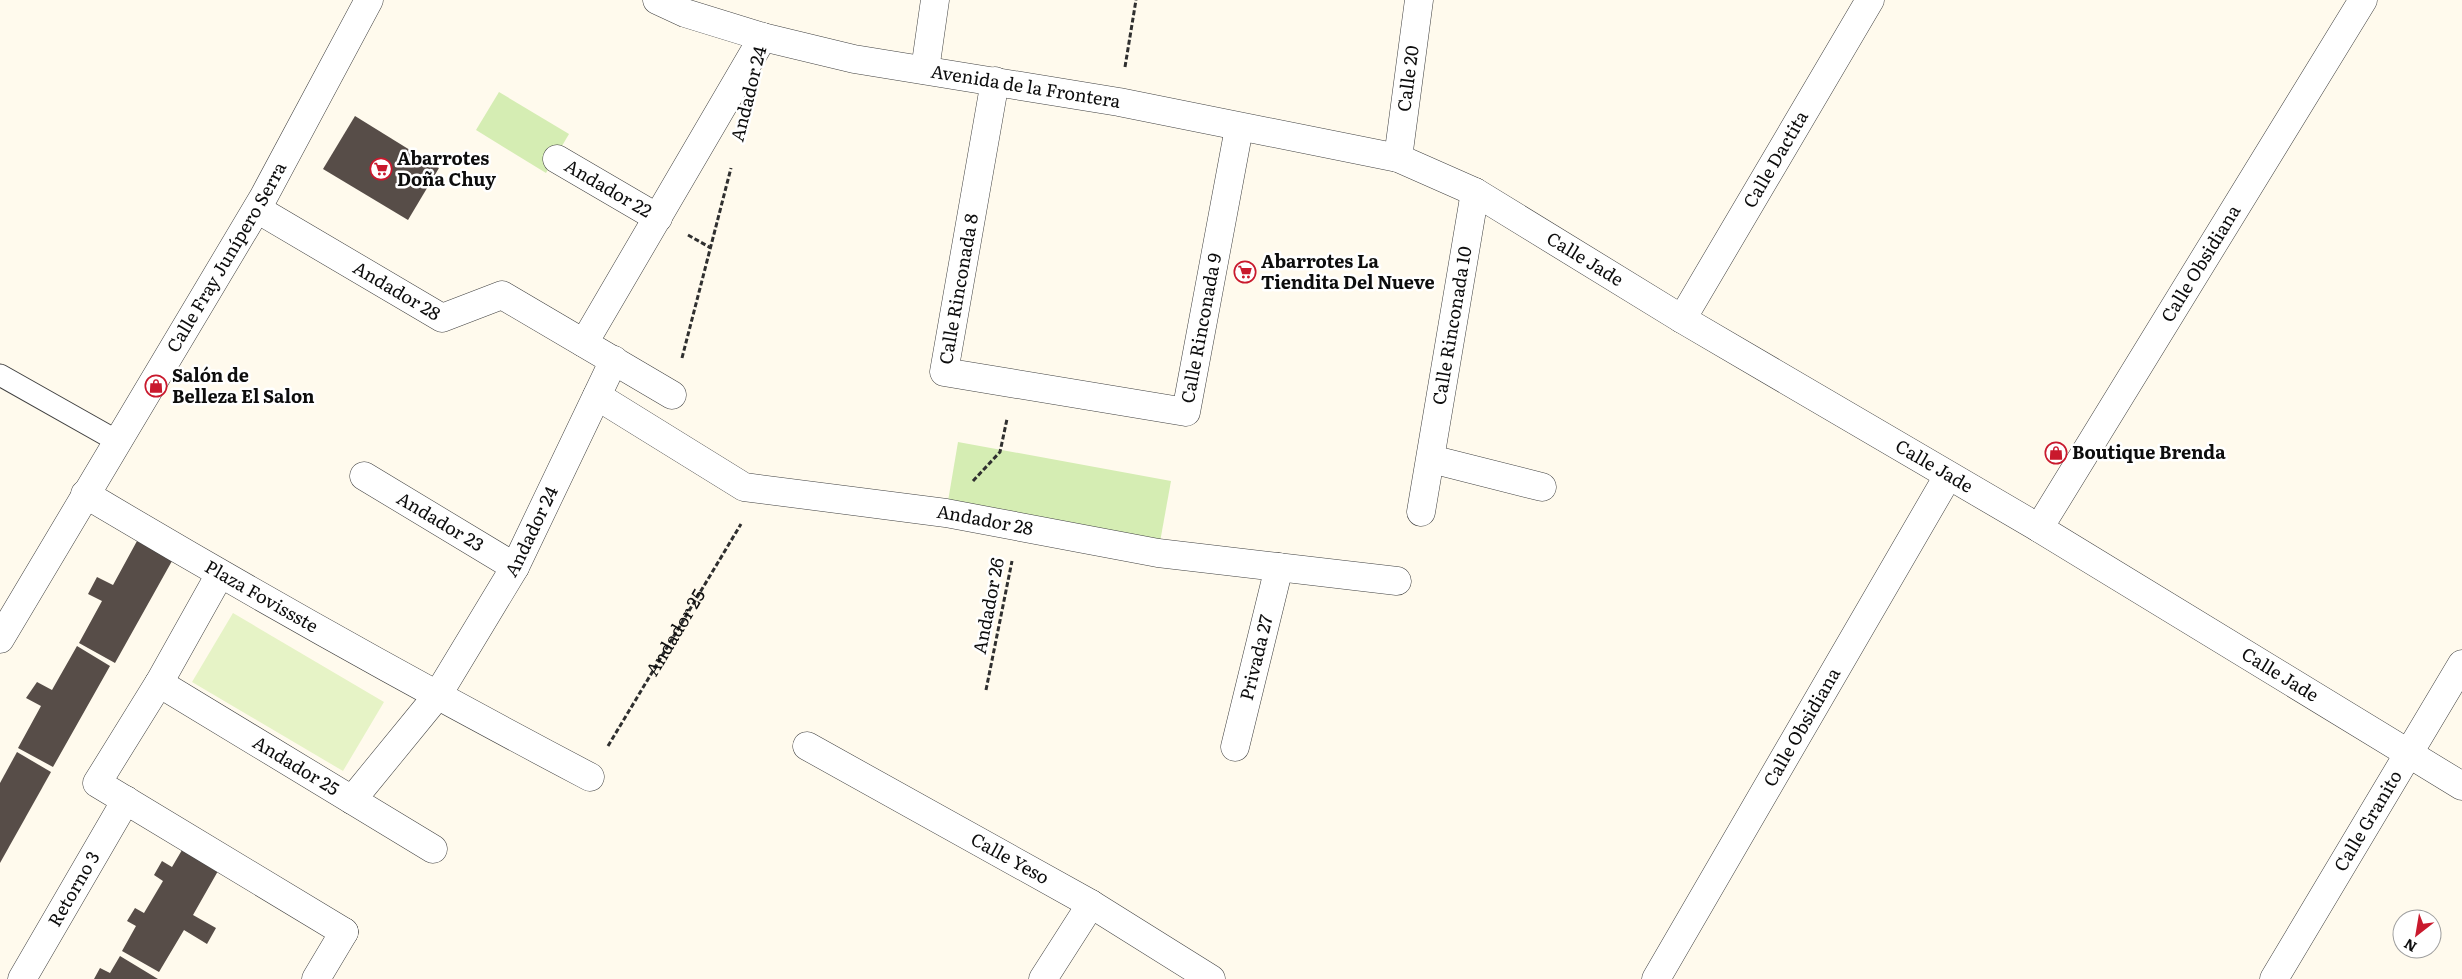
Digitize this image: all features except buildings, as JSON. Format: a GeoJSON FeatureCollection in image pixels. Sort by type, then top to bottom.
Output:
{"type":"FeatureCollection","features":[{"type":"Feature","properties":{"kind":"street","name":"Calle Fray Junípero Serra"},"geometry":{"type":"LineString","coordinates":[[2,631],[257,209],[368,0]]}},
{"type":"Feature","properties":{"kind":"street","name":"Avenida de la Frontera"},"geometry":{"type":"LineString","coordinates":[[657,0],[685,12],[763,37],[854,59],[1119,102],[1240,128],[1398,158]]}},
{"type":"Feature","properties":{"kind":"street"},"geometry":{"type":"LineString","coordinates":[[926,70],[935,0]]}},
{"type":"Feature","properties":{"kind":"street","name":"Calle 20"},"geometry":{"type":"LineString","coordinates":[[1398,158],[1419,0]]}},
{"type":"Feature","properties":{"kind":"street","name":"Calle Dactita"},"geometry":{"type":"LineString","coordinates":[[1682,319],[1870,0]]}},
{"type":"Feature","properties":{"kind":"street","name":"Calle Obsidiana"},"geometry":{"type":"LineString","coordinates":[[2039,528],[2363,0]]}},
{"type":"Feature","properties":{"kind":"street","name":"Andador 24"},"geometry":{"type":"LineString","coordinates":[[584,343],[763,37]]}},
{"type":"Feature","properties":{"kind":"street","name":"Calle Rinconada 8"},"geometry":{"type":"LineString","coordinates":[[995,81],[944,372],[1069,393]]}},
{"type":"Feature","properties":{"kind":"street","name":"Calle Rinconada 9"},"geometry":{"type":"LineString","coordinates":[[1069,393],[1186,412],[1240,128]]}},
{"type":"Feature","properties":{"kind":"street","name":"Calle Jade"},"geometry":{"type":"LineString","coordinates":[[1398,158],[1475,192],[1682,319],[2039,528],[2462,786]]}},
{"type":"Feature","properties":{"kind":"street","name":"Andador 22"},"geometry":{"type":"LineString","coordinates":[[557,159],[658,218]]}},
{"type":"Feature","properties":{"kind":"street","name":"Calle Rinconada 10"},"geometry":{"type":"LineString","coordinates":[[1421,512],[1475,192]]}},
{"type":"Feature","properties":{"kind":"street","name":"Andador 28"},"geometry":{"type":"LineString","coordinates":[[257,209],[442,318],[502,295],[672,395]]}},
{"type":"Feature","properties":{"kind":"street","name":"Andador 24"},"geometry":{"type":"LineString","coordinates":[[352,800],[437,696],[515,567],[614,360]]}},
{"type":"Feature","properties":{"kind":"street","name":"Andador 28"},"geometry":{"type":"LineString","coordinates":[[597,396],[744,487],[929,512],[1158,553],[1397,581]]}},
{"type":"Feature","properties":{"kind":"street"},"geometry":{"type":"LineString","coordinates":[[1431,459],[1542,488]]}},
{"type":"Feature","properties":{"kind":"street","name":"Andador 23"},"geometry":{"type":"LineString","coordinates":[[364,476],[515,567]]}},
{"type":"Feature","properties":{"kind":"street","name":"Calle Obsidiana"},"geometry":{"type":"LineString","coordinates":[[1656,979],[1948,476]]}},
{"type":"Feature","properties":{"kind":"street","name":"Plaza Fovissste"},"geometry":{"type":"LineString","coordinates":[[85,494],[220,574],[437,696],[590,777]]}},
{"type":"Feature","properties":{"kind":"street","name":"Privada 27"},"geometry":{"type":"LineString","coordinates":[[1235,747],[1279,567]]}},
{"type":"Feature","properties":{"kind":"street"},"geometry":{"type":"LineString","coordinates":[[220,574],[159,683],[97,783],[344,932],[316,979]]}},
{"type":"Feature","properties":{"kind":"street","name":"Calle Granito"},"geometry":{"type":"LineString","coordinates":[[2274,979],[2407,753],[2462,664]]}},
{"type":"Feature","properties":{"kind":"street","name":"Andador 25"},"geometry":{"type":"LineString","coordinates":[[159,683],[432,849]]}},
{"type":"Feature","properties":{"kind":"street","name":"Calle Yeso"},"geometry":{"type":"LineString","coordinates":[[807,746],[1091,904],[1211,979]]}},
{"type":"Feature","properties":{"kind":"street","name":"Retorno 3"},"geometry":{"type":"LineString","coordinates":[[22,979],[126,800]]}},
{"type":"Feature","properties":{"kind":"street"},"geometry":{"type":"LineString","coordinates":[[1044,979],[1091,904]]}},
{"type":"Feature","properties":{"kind":"lane"},"geometry":{"type":"LineString","coordinates":[[0,375],[117,441]]}},
{"type":"Feature","properties":{"kind":"path"},"geometry":{"type":"LineString","coordinates":[[1119,102],[1136,0]]}},
{"type":"Feature","properties":{"kind":"path","name":"Andador 24"},"geometry":{"type":"LineString","coordinates":[[672,395],[732,162]]}},
{"type":"Feature","properties":{"kind":"path"},"geometry":{"type":"LineString","coordinates":[[929,512],[968,486],[1000,452],[1014,384]]}},
{"type":"Feature","properties":{"kind":"path","name":"Andador 25"},"geometry":{"type":"LineString","coordinates":[[590,777],[761,489]]}},
{"type":"Feature","properties":{"kind":"path","name":"Andador 26"},"geometry":{"type":"LineString","coordinates":[[986,690],[1018,527]]}},
{"type":"Feature","properties":{"kind":"green space"},"geometry":{"type":"Polygon","coordinates":[[[499,92],[569,134],[546,173],[476,130],[499,92]]]}},
{"type":"Feature","properties":{"kind":"green space"},"geometry":{"type":"Polygon","coordinates":[[[958,442],[1171,481],[1158,553],[946,513],[958,442]]]}},
{"type":"Feature","properties":{"kind":"green space"},"geometry":{"type":"Polygon","coordinates":[[[233,613],[384,702],[343,771],[192,682],[233,613]]]}},
{"type":"Feature","properties":{"kind":"place","name":"Abarrotes Doña Chuy"},"geometry":{"type":"Point","coordinates":[381,169]}},
{"type":"Feature","properties":{"kind":"place","name":"Abarrotes La Tiendita Del Nueve"},"geometry":{"type":"Point","coordinates":[1245,272]}},
{"type":"Feature","properties":{"kind":"place","name":"Salón de Belleza El Salon"},"geometry":{"type":"Point","coordinates":[156,386]}},
{"type":"Feature","properties":{"kind":"place","name":"Boutique Brenda"},"geometry":{"type":"Point","coordinates":[2056,453]}}]}
